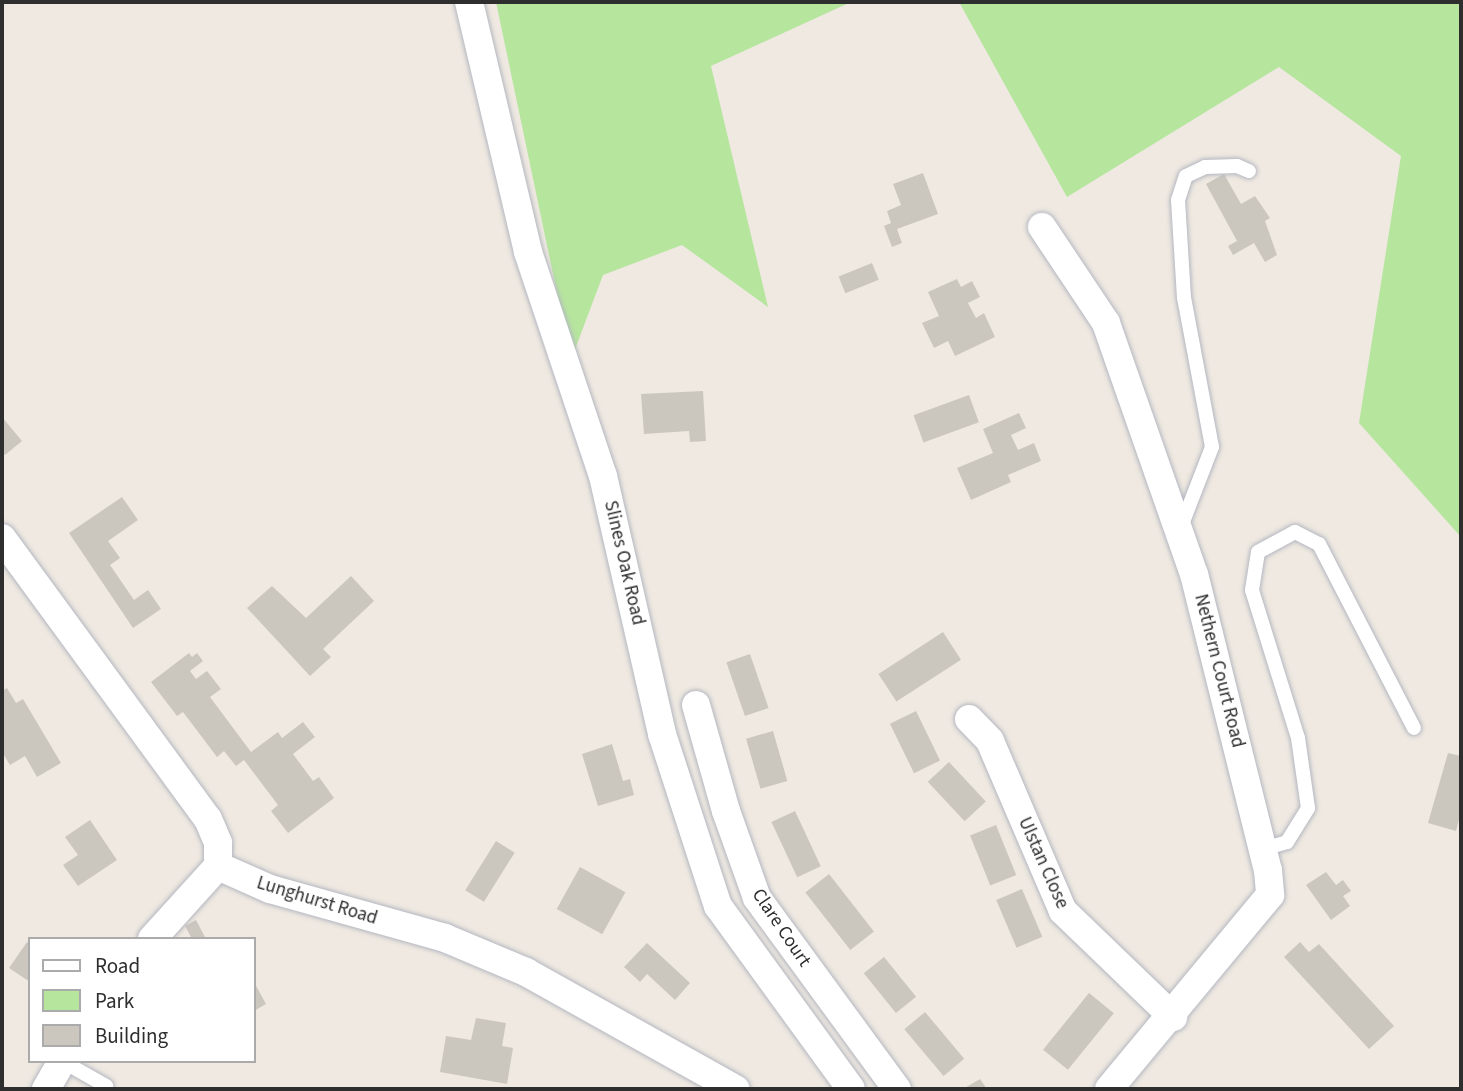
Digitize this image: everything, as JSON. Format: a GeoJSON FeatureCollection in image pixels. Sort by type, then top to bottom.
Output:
{"type":"FeatureCollection","features":[{"type":"Feature","properties":{"kind":"street","name":"Slines Oak Road"},"geometry":{"type":"LineString","coordinates":[[469,2],[528,252],[603,476],[662,734],[718,906],[851,1089]]}},
{"type":"Feature","properties":{"kind":"street","name":"Nethern Court Road"},"geometry":{"type":"LineString","coordinates":[[1042,227],[1106,323],[1194,573],[1263,849],[1270,895],[1173,1017],[1109,1089]]}},
{"type":"Feature","properties":{"kind":"street"},"geometry":{"type":"LineString","coordinates":[[2,538],[208,819],[218,843],[219,866],[154,937]]}},
{"type":"Feature","properties":{"kind":"street","name":"Clare Court"},"geometry":{"type":"LineString","coordinates":[[696,705],[726,811],[757,898],[897,1089]]}},
{"type":"Feature","properties":{"kind":"street","name":"Ulstan Close"},"geometry":{"type":"LineString","coordinates":[[969,719],[990,741],[1063,911],[1173,1017]]}},
{"type":"Feature","properties":{"kind":"street","name":"Lunghurst Road"},"geometry":{"type":"LineString","coordinates":[[219,866],[270,889],[446,938],[526,972],[735,1089]]}},
{"type":"Feature","properties":{"kind":"street"},"geometry":{"type":"LineString","coordinates":[[47,1089],[61,1063]]}},
{"type":"Feature","properties":{"kind":"lane"},"geometry":{"type":"LineString","coordinates":[[1179,531],[1212,447],[1184,298],[1178,200],[1186,176],[1205,167],[1237,166],[1249,171]]}},
{"type":"Feature","properties":{"kind":"lane"},"geometry":{"type":"LineString","coordinates":[[1263,849],[1287,842],[1308,808],[1298,738],[1252,590],[1258,552],[1295,532],[1319,544],[1414,728]]}},
{"type":"Feature","properties":{"kind":"lane"},"geometry":{"type":"LineString","coordinates":[[66,1063],[106,1086]]}},
{"type":"Feature","properties":{"kind":"green space"},"geometry":{"type":"Polygon","coordinates":[[[496,2],[851,2],[711,66],[768,307],[682,245],[603,275],[571,360],[496,2]]]}},
{"type":"Feature","properties":{"kind":"green space"},"geometry":{"type":"Polygon","coordinates":[[[959,2],[1461,2],[1461,537],[1359,423],[1401,156],[1279,67],[1067,197],[959,2]]]}},
{"type":"Feature","properties":{"kind":"building"},"geometry":{"type":"Polygon","coordinates":[[[923,173],[938,214],[897,229],[902,243],[892,247],[884,226],[891,223],[887,211],[901,205],[893,184],[923,173]]]}},
{"type":"Feature","properties":{"kind":"building"},"geometry":{"type":"Polygon","coordinates":[[[1224,174],[1241,204],[1255,196],[1270,218],[1265,221],[1277,255],[1265,262],[1254,243],[1233,255],[1228,246],[1237,241],[1206,184],[1224,174]]]}},
{"type":"Feature","properties":{"kind":"building"},"geometry":{"type":"Polygon","coordinates":[[[872,263],[879,280],[845,293],[839,276],[872,263]]]}},
{"type":"Feature","properties":{"kind":"building"},"geometry":{"type":"Polygon","coordinates":[[[957,279],[961,287],[972,281],[980,297],[968,303],[976,318],[984,313],[995,337],[955,356],[948,341],[934,348],[922,323],[939,316],[928,292],[957,279]]]}},
{"type":"Feature","properties":{"kind":"building"},"geometry":{"type":"Polygon","coordinates":[[[703,391],[706,441],[690,442],[689,431],[644,434],[641,394],[703,391]]]}},
{"type":"Feature","properties":{"kind":"building"},"geometry":{"type":"Polygon","coordinates":[[[969,395],[979,422],[923,442],[914,415],[969,395]]]}},
{"type":"Feature","properties":{"kind":"building"},"geometry":{"type":"Polygon","coordinates":[[[1019,413],[1026,428],[1011,435],[1018,450],[1034,443],[1041,461],[1008,475],[1011,482],[971,500],[957,468],[993,453],[983,429],[1019,413]]]}},
{"type":"Feature","properties":{"kind":"building"},"geometry":{"type":"Polygon","coordinates":[[[2,417],[22,441],[5,455],[2,451],[2,417]]]}},
{"type":"Feature","properties":{"kind":"building"},"geometry":{"type":"Polygon","coordinates":[[[122,497],[138,520],[108,541],[120,558],[110,565],[134,600],[148,590],[161,609],[133,628],[69,533],[122,497]]]}},
{"type":"Feature","properties":{"kind":"building"},"geometry":{"type":"Polygon","coordinates":[[[351,576],[374,601],[323,649],[331,657],[310,676],[247,608],[272,586],[306,618],[351,576]]]}},
{"type":"Feature","properties":{"kind":"building"},"geometry":{"type":"Polygon","coordinates":[[[943,632],[961,660],[896,702],[878,674],[943,632]]]}},
{"type":"Feature","properties":{"kind":"building"},"geometry":{"type":"Polygon","coordinates":[[[189,653],[192,657],[197,653],[203,661],[190,671],[196,679],[207,671],[221,689],[210,697],[251,752],[278,732],[282,738],[303,722],[315,737],[293,754],[313,781],[319,777],[334,798],[288,833],[271,811],[278,805],[244,760],[236,766],[224,751],[217,757],[183,712],[177,716],[151,682],[189,653]]]}},
{"type":"Feature","properties":{"kind":"building"},"geometry":{"type":"Polygon","coordinates":[[[750,654],[769,708],[745,716],[726,662],[750,654]]]}},
{"type":"Feature","properties":{"kind":"building"},"geometry":{"type":"Polygon","coordinates":[[[7,688],[16,703],[23,699],[61,763],[37,777],[25,756],[10,765],[2,752],[2,691],[7,688]]]}},
{"type":"Feature","properties":{"kind":"building"},"geometry":{"type":"Polygon","coordinates":[[[916,711],[940,760],[914,773],[890,724],[916,711]]]}},
{"type":"Feature","properties":{"kind":"building"},"geometry":{"type":"Polygon","coordinates":[[[773,731],[787,781],[760,789],[746,739],[773,731]]]}},
{"type":"Feature","properties":{"kind":"building"},"geometry":{"type":"Polygon","coordinates":[[[612,744],[623,781],[630,779],[634,795],[598,806],[582,754],[612,744]]]}},
{"type":"Feature","properties":{"kind":"building"},"geometry":{"type":"Polygon","coordinates":[[[1448,753],[1461,756],[1461,812],[1456,831],[1428,823],[1448,753]]]}},
{"type":"Feature","properties":{"kind":"building"},"geometry":{"type":"Polygon","coordinates":[[[949,762],[986,801],[965,821],[928,782],[949,762]]]}},
{"type":"Feature","properties":{"kind":"building"},"geometry":{"type":"Polygon","coordinates":[[[795,811],[821,866],[797,877],[771,822],[795,811]]]}},
{"type":"Feature","properties":{"kind":"building"},"geometry":{"type":"Polygon","coordinates":[[[90,820],[117,860],[78,886],[63,865],[78,855],[65,837],[90,820]]]}},
{"type":"Feature","properties":{"kind":"building"},"geometry":{"type":"Polygon","coordinates":[[[996,825],[1016,875],[990,886],[970,835],[996,825]]]}},
{"type":"Feature","properties":{"kind":"building"},"geometry":{"type":"Polygon","coordinates":[[[496,841],[515,853],[484,902],[465,890],[496,841]]]}},
{"type":"Feature","properties":{"kind":"building"},"geometry":{"type":"Polygon","coordinates":[[[580,867],[625,892],[602,934],[557,909],[580,867]]]}},
{"type":"Feature","properties":{"kind":"building"},"geometry":{"type":"Polygon","coordinates":[[[1326,872],[1336,885],[1343,880],[1351,891],[1343,896],[1350,906],[1331,920],[1306,885],[1326,872]]]}},
{"type":"Feature","properties":{"kind":"building"},"geometry":{"type":"Polygon","coordinates":[[[829,874],[874,932],[850,950],[805,892],[829,874]]]}},
{"type":"Feature","properties":{"kind":"building"},"geometry":{"type":"Polygon","coordinates":[[[1022,889],[1042,937],[1017,948],[996,900],[1022,889]]]}},
{"type":"Feature","properties":{"kind":"building"},"geometry":{"type":"Polygon","coordinates":[[[196,920],[205,937],[191,937],[185,926],[196,920]]]}},
{"type":"Feature","properties":{"kind":"building"},"geometry":{"type":"Polygon","coordinates":[[[27,942],[28,943],[28,981],[9,968],[27,942]]]}},
{"type":"Feature","properties":{"kind":"building"},"geometry":{"type":"Polygon","coordinates":[[[1300,942],[1309,952],[1319,944],[1394,1026],[1369,1049],[1284,957],[1300,942]]]}},
{"type":"Feature","properties":{"kind":"building"},"geometry":{"type":"Polygon","coordinates":[[[647,943],[690,983],[675,1000],[647,974],[640,982],[624,967],[647,943]]]}},
{"type":"Feature","properties":{"kind":"building"},"geometry":{"type":"Polygon","coordinates":[[[884,957],[916,997],[896,1013],[864,973],[884,957]]]}},
{"type":"Feature","properties":{"kind":"building"},"geometry":{"type":"Polygon","coordinates":[[[256,986],[266,1004],[256,1010],[256,986]]]}},
{"type":"Feature","properties":{"kind":"building"},"geometry":{"type":"Polygon","coordinates":[[[1089,993],[1114,1013],[1068,1070],[1043,1050],[1089,993]]]}},
{"type":"Feature","properties":{"kind":"building"},"geometry":{"type":"Polygon","coordinates":[[[925,1012],[964,1059],[944,1076],[904,1029],[925,1012]]]}},
{"type":"Feature","properties":{"kind":"building"},"geometry":{"type":"Polygon","coordinates":[[[476,1018],[506,1023],[502,1046],[513,1048],[507,1084],[440,1072],[446,1036],[471,1040],[476,1018]]]}},
{"type":"Feature","properties":{"kind":"building"},"geometry":{"type":"Polygon","coordinates":[[[980,1079],[987,1089],[963,1089],[980,1079]]]}}]}
